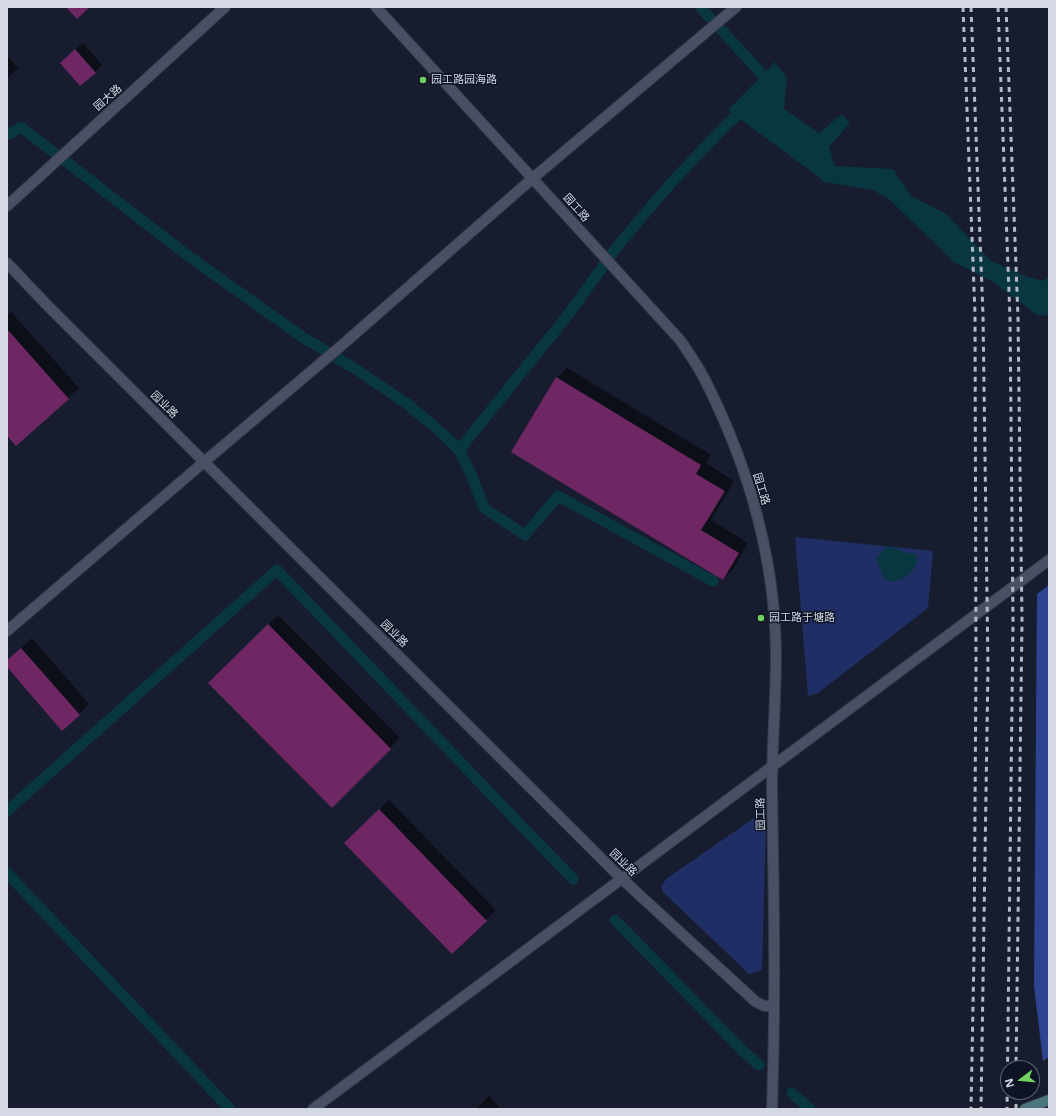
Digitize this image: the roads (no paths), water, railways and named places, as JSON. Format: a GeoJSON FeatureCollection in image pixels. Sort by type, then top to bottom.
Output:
{"type":"FeatureCollection","features":[{"type":"Feature","properties":{"kind":"main road"},"geometry":{"type":"LineString","coordinates":[[1025,1109],[1049,1100]]}},
{"type":"Feature","properties":{"kind":"street","name":"园大路"},"geometry":{"type":"LineString","coordinates":[[7,206],[225,7]]}},
{"type":"Feature","properties":{"kind":"street","name":"园工路"},"geometry":{"type":"LineString","coordinates":[[376,7],[680,340],[705,379],[738,455],[763,539],[770,578],[776,654],[772,767],[774,1006],[772,1109]]}},
{"type":"Feature","properties":{"kind":"street"},"geometry":{"type":"LineString","coordinates":[[7,631],[316,368],[533,178],[735,8]]}},
{"type":"Feature","properties":{"kind":"street","name":"园业路"},"geometry":{"type":"LineString","coordinates":[[7,263],[48,306],[622,879],[756,1002],[765,1006],[774,1006]]}},
{"type":"Feature","properties":{"kind":"street"},"geometry":{"type":"LineString","coordinates":[[313,1109],[1049,560]]}},
{"type":"Feature","properties":{"kind":"waterway"},"geometry":{"type":"LineString","coordinates":[[700,7],[763,76],[763,90]]}},
{"type":"Feature","properties":{"kind":"waterway"},"geometry":{"type":"LineString","coordinates":[[459,450],[567,316],[620,243],[671,183],[728,123],[740,113],[750,110]]}},
{"type":"Feature","properties":{"kind":"waterway"},"geometry":{"type":"LineString","coordinates":[[7,135],[21,127],[191,258],[301,336],[354,368],[406,403],[442,433],[459,450],[471,474],[484,508],[525,535],[558,496],[713,581]]}},
{"type":"Feature","properties":{"kind":"waterway"},"geometry":{"type":"LineString","coordinates":[[7,811],[277,570],[573,879]]}},
{"type":"Feature","properties":{"kind":"waterway"},"geometry":{"type":"LineString","coordinates":[[7,873],[230,1109]]}},
{"type":"Feature","properties":{"kind":"waterway"},"geometry":{"type":"LineString","coordinates":[[615,920],[743,1051],[759,1065]]}},
{"type":"Feature","properties":{"kind":"waterway"},"geometry":{"type":"LineString","coordinates":[[792,1093],[810,1109]]}},
{"type":"Feature","properties":{"kind":"railway"},"geometry":{"type":"LineString","coordinates":[[963,7],[975,314],[976,665],[974,954],[971,1109]]}},
{"type":"Feature","properties":{"kind":"railway"},"geometry":{"type":"LineString","coordinates":[[971,7],[983,315],[988,667],[981,1109]]}},
{"type":"Feature","properties":{"kind":"railway"},"geometry":{"type":"LineString","coordinates":[[998,7],[1010,318],[1013,621],[1007,1109]]}},
{"type":"Feature","properties":{"kind":"railway"},"geometry":{"type":"LineString","coordinates":[[1006,7],[1018,318],[1022,621],[1016,1060]]}},
{"type":"Feature","properties":{"kind":"railway"},"geometry":{"type":"LineString","coordinates":[[1016,1100],[1016,1109]]}},
{"type":"Feature","properties":{"kind":"place","name":"园工路园海路"},"geometry":{"type":"Point","coordinates":[423,80]}},
{"type":"Feature","properties":{"kind":"place","name":"园工路于塘路"},"geometry":{"type":"Point","coordinates":[761,618]}}]}
